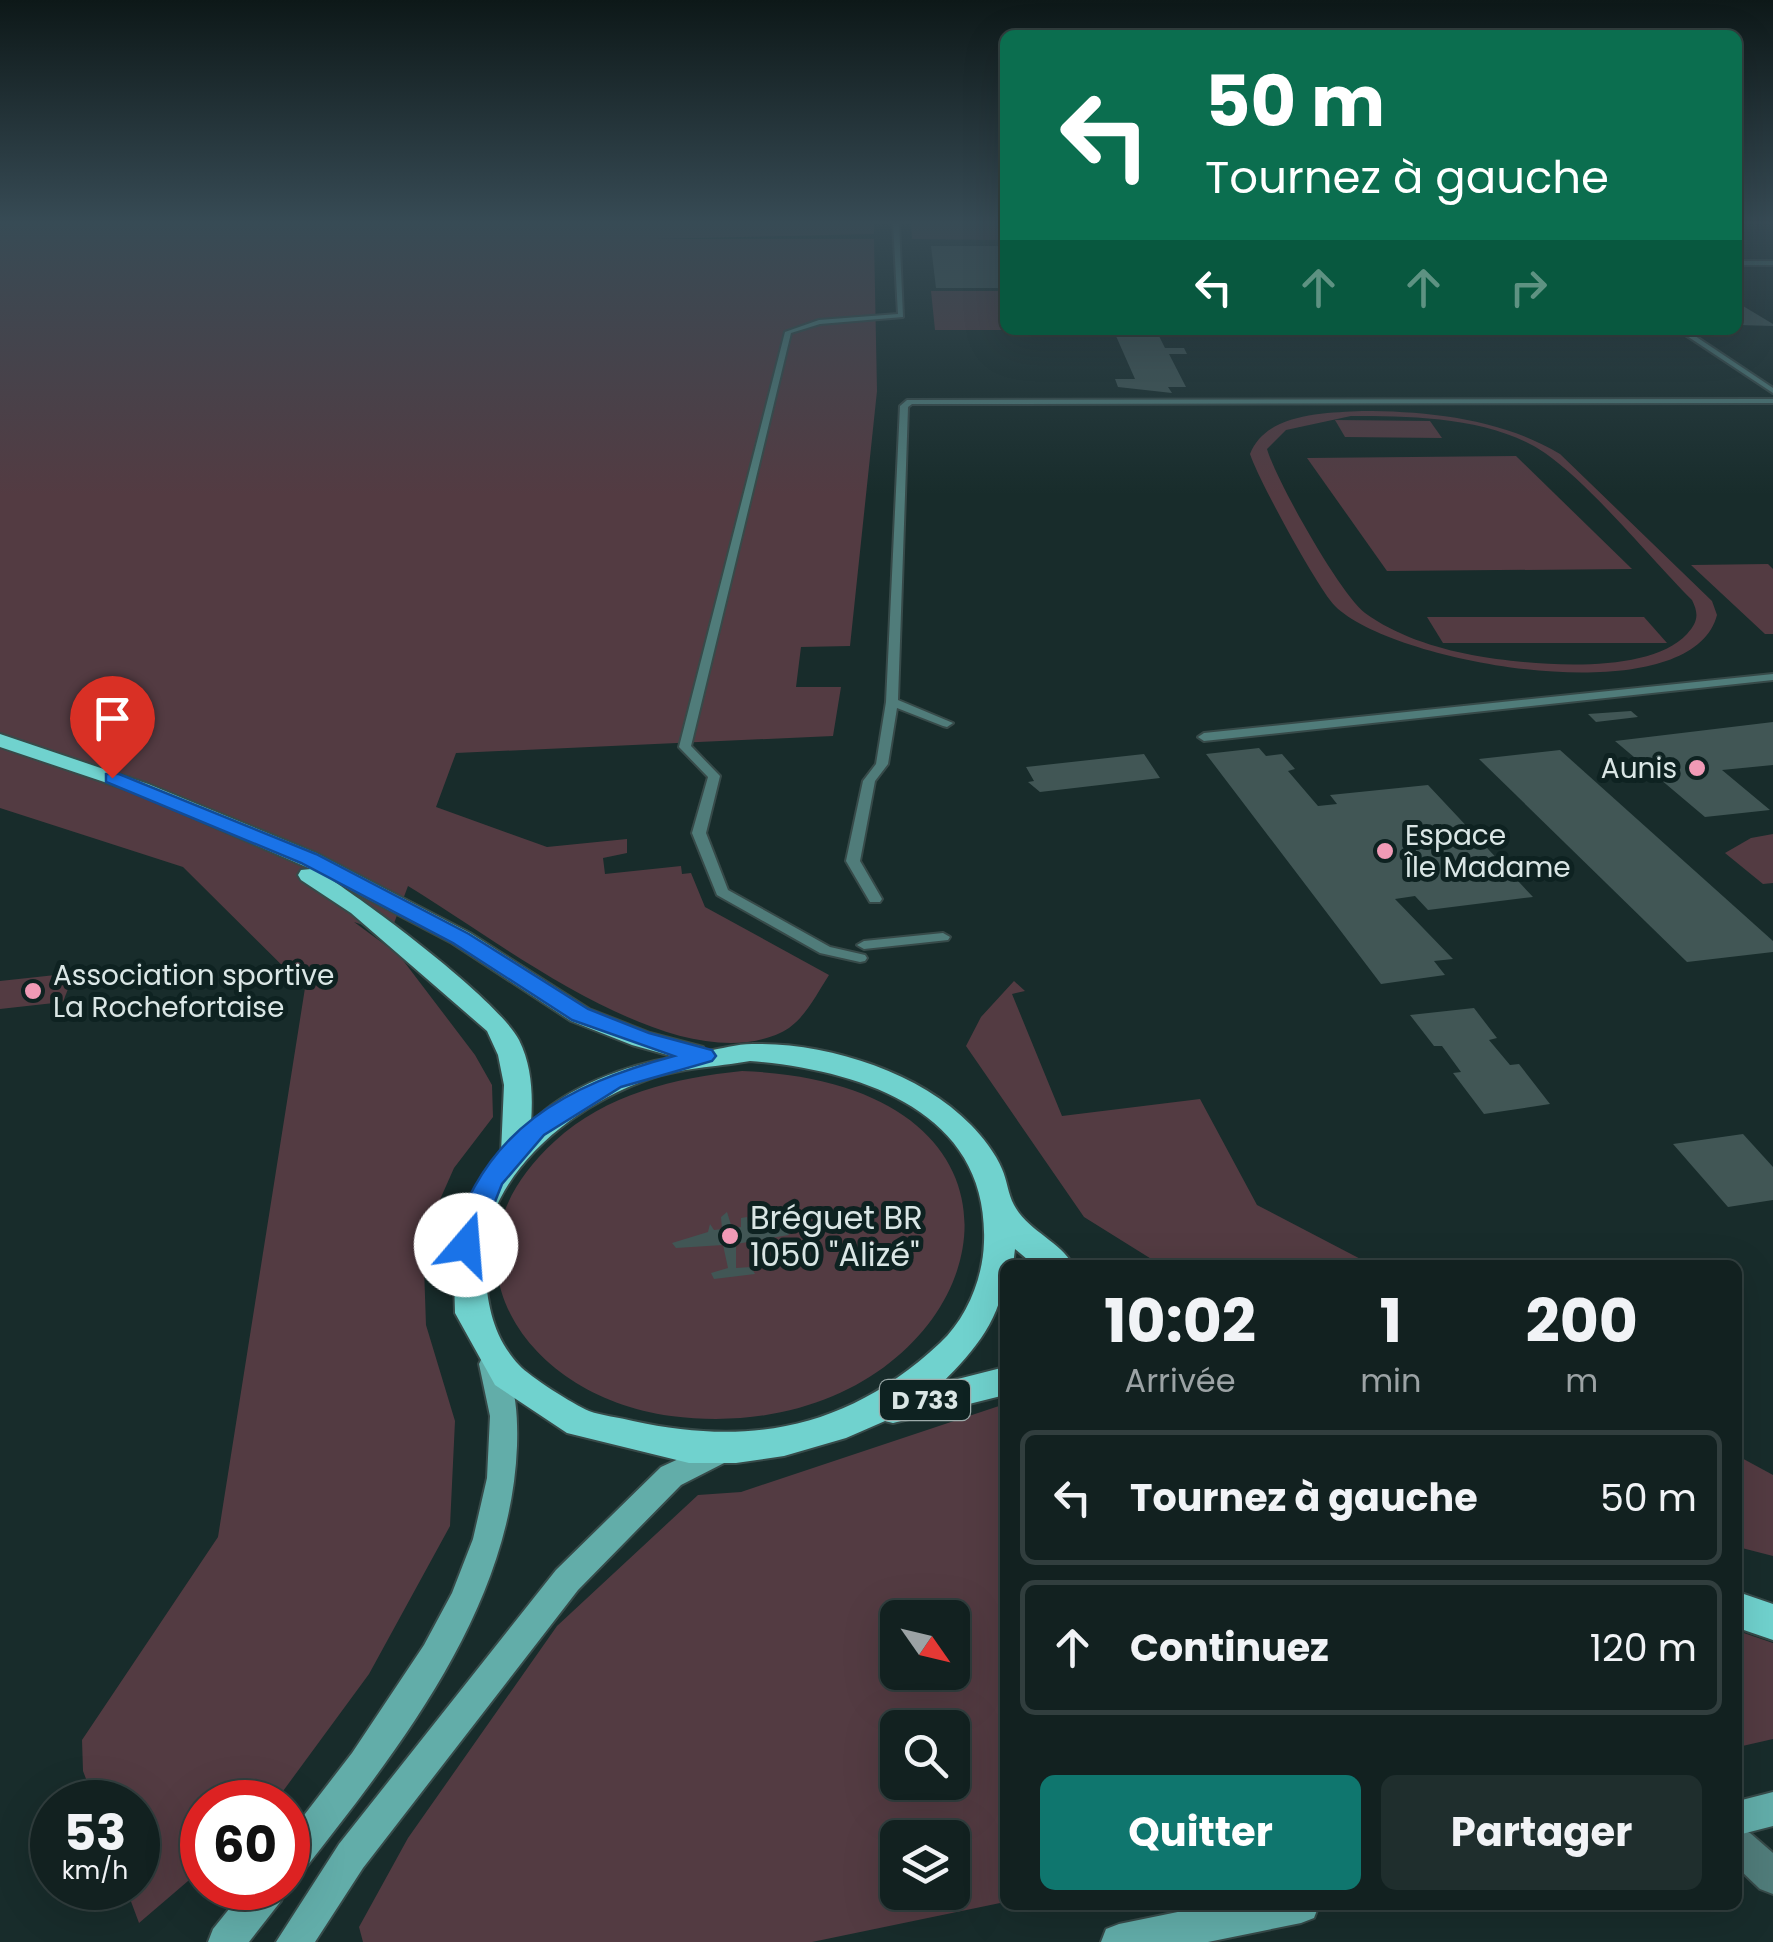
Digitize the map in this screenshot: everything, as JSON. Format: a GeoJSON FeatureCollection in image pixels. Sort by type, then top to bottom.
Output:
{"type":"FeatureCollection","features":[{"type":"Feature","properties":{"kind":"main road"},"geometry":{"type":"LineString","coordinates":[[0,740],[141,788],[308,858],[461,938],[580,1014],[641,1039],[704,1056]]}},
{"type":"Feature","properties":{"kind":"main road"},"geometry":{"type":"LineString","coordinates":[[228,826],[359,908],[496,1026],[508,1043],[518,1079],[513,1150]]}},
{"type":"Feature","properties":{"kind":"main road"},"geometry":{"type":"LineString","coordinates":[[1000,1209],[996,1274],[980,1314],[962,1340],[912,1387],[846,1423],[788,1440],[727,1448],[660,1444],[598,1429],[545,1403],[522,1386],[488,1348],[468,1297],[466,1245],[482,1195],[513,1150],[558,1110],[598,1088],[642,1070],[704,1056],[774,1053],[824,1059],[901,1086],[941,1113],[973,1147],[1000,1209],[1029,1245],[1049,1260]]}},
{"type":"Feature","properties":{"kind":"main road","name":"D 733"},"geometry":{"type":"LineString","coordinates":[[846,1423],[1000,1382]]}},
{"type":"Feature","properties":{"kind":"main road"},"geometry":{"type":"LineString","coordinates":[[1742,1611],[1773,1622]]}},
{"type":"Feature","properties":{"kind":"street"},"geometry":{"type":"LineString","coordinates":[[310,1835],[374,1754],[444,1639],[493,1524],[504,1415],[488,1348]]}},
{"type":"Feature","properties":{"kind":"street"},"geometry":{"type":"LineString","coordinates":[[294,1942],[351,1856],[567,1580],[671,1476],[727,1448]]}},
{"type":"Feature","properties":{"kind":"street"},"geometry":{"type":"LineString","coordinates":[[1742,1817],[1773,1810]]}},
{"type":"Feature","properties":{"kind":"street"},"geometry":{"type":"LineString","coordinates":[[1742,1848],[1773,1876]]}},
{"type":"Feature","properties":{"kind":"street"},"geometry":{"type":"LineString","coordinates":[[226,1942],[251,1910]]}},
{"type":"Feature","properties":{"kind":"street"},"geometry":{"type":"LineString","coordinates":[[1119,1942],[1276,1910]]}},
{"type":"Feature","properties":{"kind":"lane"},"geometry":{"type":"LineString","coordinates":[[901,314],[819,322],[788,332],[685,748],[714,776],[699,832],[722,892],[825,950],[862,951],[943,937]]}},
{"type":"Feature","properties":{"kind":"lane"},"geometry":{"type":"LineString","coordinates":[[1688,335],[1773,391]]}},
{"type":"Feature","properties":{"kind":"lane"},"geometry":{"type":"LineString","coordinates":[[874,899],[853,861],[869,781],[882,764],[892,702],[904,406],[910,402],[1773,401]]}},
{"type":"Feature","properties":{"kind":"lane"},"geometry":{"type":"LineString","coordinates":[[1204,738],[1773,677]]}},
{"type":"Feature","properties":{"kind":"lane"},"geometry":{"type":"LineString","coordinates":[[892,702],[946,722]]}},
{"type":"Feature","properties":{"kind":"shaded area"},"geometry":{"type":"Polygon","coordinates":[[[0,314],[875,314],[877,391],[850,646],[801,647],[796,687],[841,687],[833,736],[456,753],[436,807],[547,847],[627,839],[627,853],[603,858],[605,874],[681,866],[682,874],[691,873],[705,907],[829,975],[802,1016],[780,1033],[737,1043],[690,1038],[639,1022],[588,998],[408,886],[390,934],[354,922],[399,955],[475,1055],[492,1085],[493,1117],[454,1168],[423,1238],[426,1325],[455,1421],[450,1526],[369,1674],[291,1780],[180,1780],[180,1888],[160,1905],[160,1780],[86,1780],[82,1740],[218,1537],[305,988],[183,867],[0,808],[0,314]]]}},
{"type":"Feature","properties":{"kind":"shaded area"},"geometry":{"type":"Polygon","coordinates":[[[933,314],[1000,314],[1000,330],[935,330],[933,314]]]}},
{"type":"Feature","properties":{"kind":"shaded area"},"geometry":{"type":"Polygon","coordinates":[[[1362,411],[1464,419],[1514,433],[1560,454],[1712,601],[1717,615],[1696,646],[1655,664],[1600,672],[1538,670],[1475,661],[1416,646],[1367,627],[1335,606],[1327,596],[1289,533],[1250,454],[1258,440],[1282,423],[1314,415],[1362,411]],[[1351,416],[1286,430],[1267,449],[1325,561],[1354,602],[1377,621],[1416,640],[1458,652],[1553,664],[1644,657],[1668,648],[1693,626],[1696,614],[1692,600],[1601,502],[1545,453],[1524,441],[1477,425],[1426,418],[1351,416]]]}},
{"type":"Feature","properties":{"kind":"shaded area"},"geometry":{"type":"Polygon","coordinates":[[[1335,420],[1430,421],[1442,438],[1345,437],[1335,420]]]}},
{"type":"Feature","properties":{"kind":"shaded area"},"geometry":{"type":"Polygon","coordinates":[[[1516,456],[1632,569],[1387,571],[1307,458],[1516,456]]]}},
{"type":"Feature","properties":{"kind":"shaded area"},"geometry":{"type":"Polygon","coordinates":[[[1768,564],[1773,569],[1773,634],[1765,634],[1691,565],[1768,564]]]}},
{"type":"Feature","properties":{"kind":"shaded area"},"geometry":{"type":"Polygon","coordinates":[[[1427,617],[1644,617],[1667,643],[1443,643],[1427,617]]]}},
{"type":"Feature","properties":{"kind":"shaded area"},"geometry":{"type":"Polygon","coordinates":[[[1773,834],[1773,883],[1763,884],[1725,853],[1751,838],[1773,834]]]}},
{"type":"Feature","properties":{"kind":"shaded area","name":"Association sportive La Rochefortaise"},"geometry":{"type":"Polygon","coordinates":[[[74,973],[63,1002],[0,1009],[0,981],[74,973]]]}},
{"type":"Feature","properties":{"kind":"shaded area"},"geometry":{"type":"Polygon","coordinates":[[[1014,981],[1025,991],[1012,994],[1062,1116],[1200,1099],[1257,1205],[1362,1260],[1153,1260],[1084,1217],[966,1046],[981,1017],[1014,981]]]}},
{"type":"Feature","properties":{"kind":"shaded area"},"geometry":{"type":"Polygon","coordinates":[[[742,1071],[856,1091],[928,1136],[961,1197],[959,1263],[925,1328],[864,1381],[778,1413],[671,1416],[619,1403],[573,1381],[537,1351],[511,1314],[497,1274],[499,1230],[518,1185],[555,1141],[596,1111],[667,1084],[742,1071]]]}},
{"type":"Feature","properties":{"kind":"shaded area"},"geometry":{"type":"Polygon","coordinates":[[[1000,1406],[1000,1903],[970,1909],[970,1820],[880,1820],[880,1910],[966,1910],[812,1942],[363,1942],[359,1927],[408,1838],[557,1626],[698,1495],[741,1492],[1000,1406]]]}},
{"type":"Feature","properties":{"kind":"shaded area"},"geometry":{"type":"Polygon","coordinates":[[[1742,1458],[1773,1475],[1773,1556],[1742,1548],[1742,1458]]]}},
{"type":"Feature","properties":{"kind":"shaded area"},"geometry":{"type":"Polygon","coordinates":[[[1742,1632],[1773,1643],[1773,1739],[1742,1746],[1742,1632]]]}},
{"type":"Feature","properties":{"kind":"shaded area"},"geometry":{"type":"Polygon","coordinates":[[[134,1910],[154,1910],[139,1923],[134,1910]]]}},
{"type":"Feature","properties":{"kind":"building"},"geometry":{"type":"Polygon","coordinates":[[[1742,314],[1756,314],[1773,326],[1742,325],[1742,314]]]}},
{"type":"Feature","properties":{"kind":"building"},"geometry":{"type":"Polygon","coordinates":[[[1116,336],[1159,336],[1165,348],[1184,348],[1187,354],[1169,354],[1186,387],[1168,387],[1172,393],[1118,387],[1115,379],[1135,379],[1116,336]]]}},
{"type":"Feature","properties":{"kind":"building"},"geometry":{"type":"Polygon","coordinates":[[[1631,711],[1638,717],[1596,722],[1588,714],[1631,711]]]}},
{"type":"Feature","properties":{"kind":"building","name":"Aunis"},"geometry":{"type":"Polygon","coordinates":[[[1773,722],[1773,765],[1722,770],[1770,810],[1705,817],[1615,741],[1773,722]]]}},
{"type":"Feature","properties":{"kind":"building","name":"Espace Île Madame"},"geometry":{"type":"Polygon","coordinates":[[[1259,748],[1266,756],[1282,754],[1295,769],[1288,771],[1318,806],[1337,804],[1330,795],[1428,785],[1533,897],[1428,910],[1415,896],[1395,899],[1453,959],[1434,961],[1445,975],[1381,984],[1206,754],[1259,748]]]}},
{"type":"Feature","properties":{"kind":"building"},"geometry":{"type":"Polygon","coordinates":[[[1560,750],[1773,941],[1773,952],[1687,962],[1479,759],[1560,750]]]}},
{"type":"Feature","properties":{"kind":"building"},"geometry":{"type":"Polygon","coordinates":[[[1144,754],[1160,778],[1040,792],[1028,782],[1034,781],[1026,767],[1144,754]]]}},
{"type":"Feature","properties":{"kind":"building"},"geometry":{"type":"Polygon","coordinates":[[[1474,1008],[1497,1038],[1489,1040],[1510,1065],[1519,1064],[1550,1104],[1484,1114],[1453,1073],[1461,1072],[1442,1046],[1434,1046],[1410,1015],[1474,1008]]]}},
{"type":"Feature","properties":{"kind":"building"},"geometry":{"type":"Polygon","coordinates":[[[1743,1134],[1773,1167],[1773,1200],[1728,1207],[1673,1144],[1743,1134]]]}},
{"type":"Feature","properties":{"kind":"building"},"geometry":{"type":"Polygon","coordinates":[[[727,1212],[732,1228],[741,1227],[741,1218],[747,1217],[748,1226],[786,1228],[789,1235],[736,1244],[736,1268],[751,1267],[755,1274],[714,1279],[711,1273],[728,1268],[723,1245],[676,1248],[672,1243],[708,1232],[710,1224],[714,1230],[722,1229],[721,1217],[727,1212]]]}},
{"type":"Feature","properties":{"kind":"place","name":"Aunis"},"geometry":{"type":"Point","coordinates":[1697,768]}},
{"type":"Feature","properties":{"kind":"place","name":"Espace Île Madame"},"geometry":{"type":"Point","coordinates":[1385,851]}},
{"type":"Feature","properties":{"kind":"place","name":"Association sportive La Rochefortaise"},"geometry":{"type":"Point","coordinates":[33,991]}},
{"type":"Feature","properties":{"kind":"place","name":"Bréguet BR 1050 \"Alizé\""},"geometry":{"type":"Point","coordinates":[730,1236]}},
{"type":"Feature","properties":{"kind":"route"},"geometry":{"type":"LineString","coordinates":[[112,778],[308,858],[461,938],[580,1014],[641,1039],[704,1056],[612,1081],[558,1110],[534,1129],[491,1179],[474,1211],[466,1245]]}}]}
